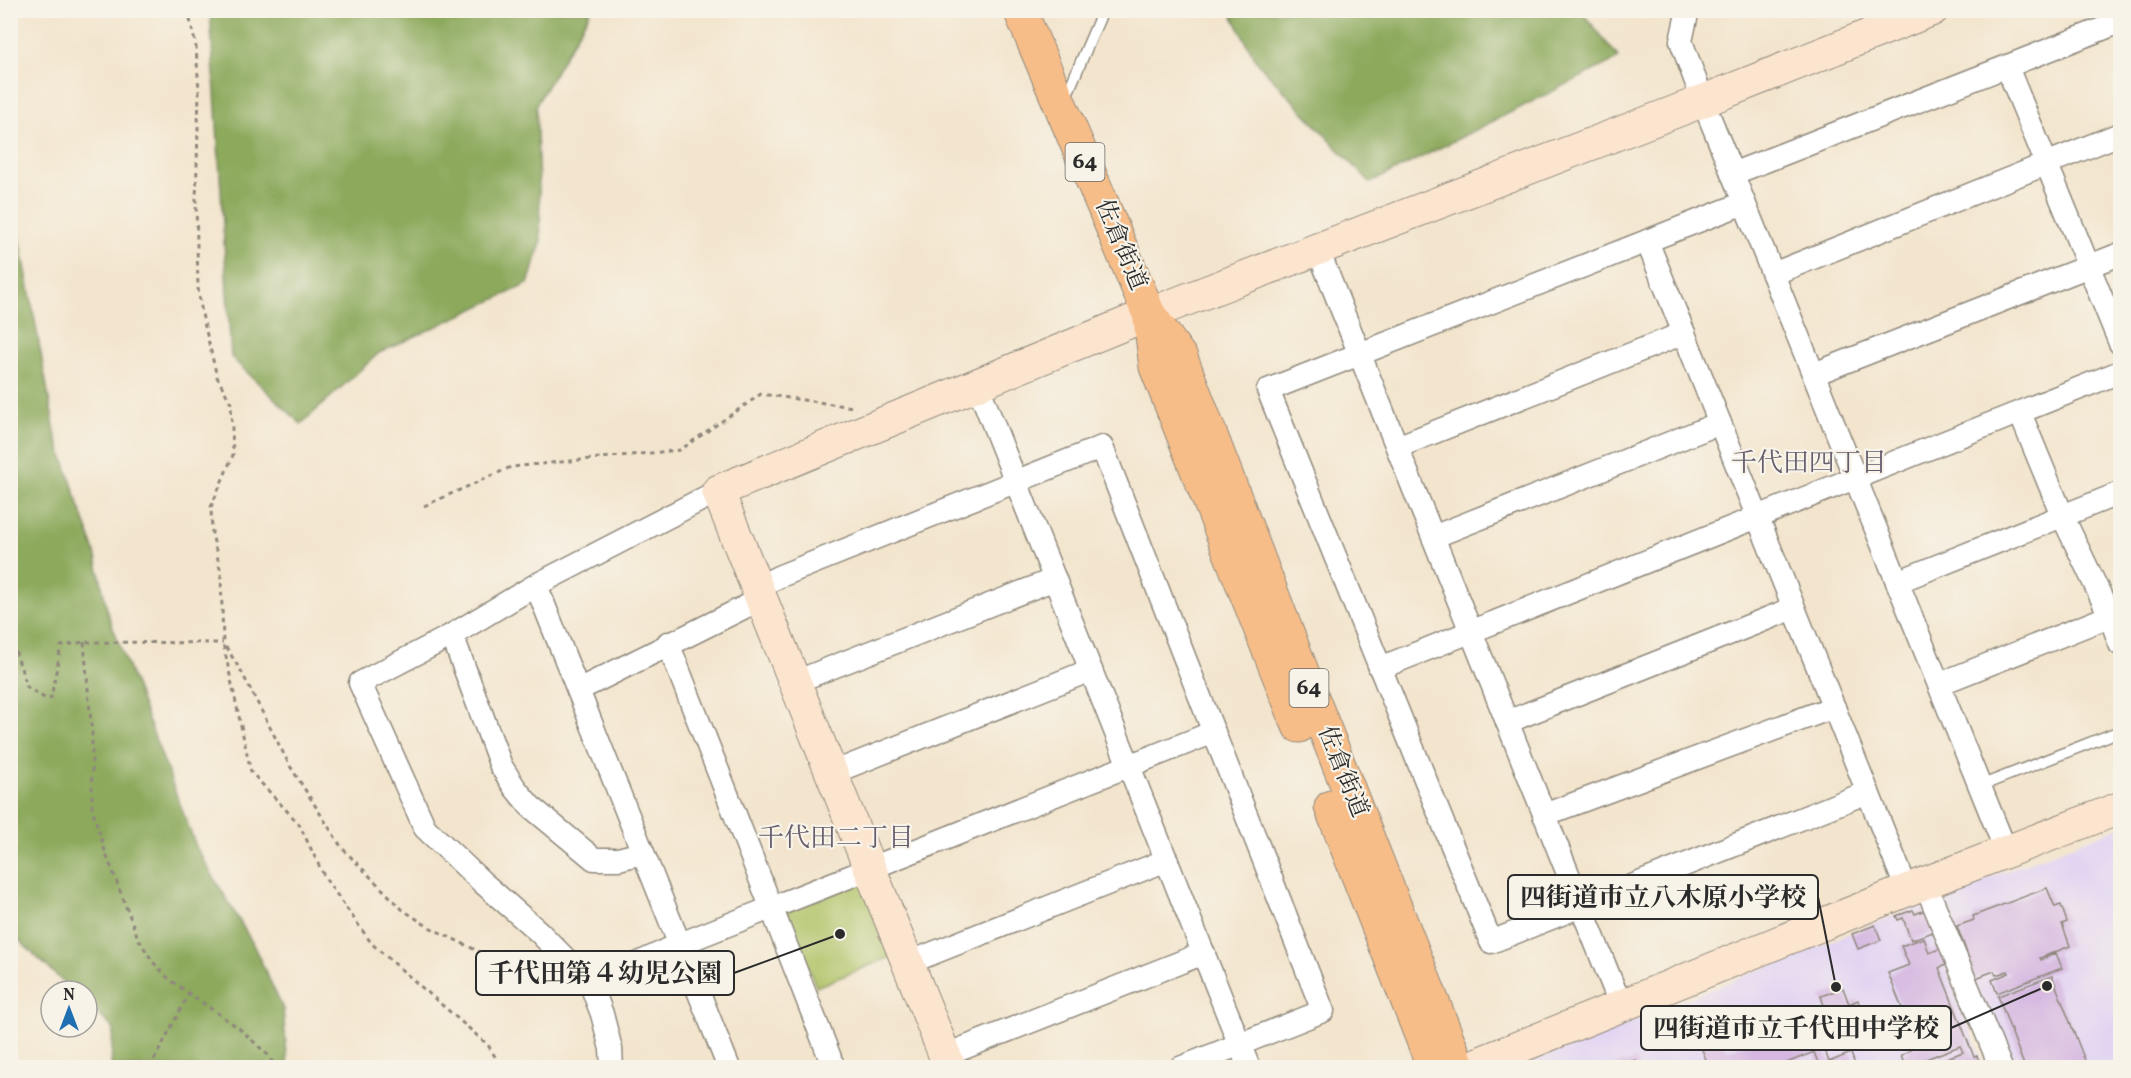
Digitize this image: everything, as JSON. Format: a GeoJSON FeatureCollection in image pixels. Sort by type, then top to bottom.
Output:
{"type":"FeatureCollection","features":[{"type":"Feature","properties":{"kind":"main road","name":"佐倉街道"},"geometry":{"type":"LineString","coordinates":[[1020,10],[1149,314],[1181,358],[1459,1068]]}},
{"type":"Feature","properties":{"kind":"main road","name":"佐倉街道"},"geometry":{"type":"LineString","coordinates":[[1149,314],[1156,367],[1434,1068]]}},
{"type":"Feature","properties":{"kind":"street"},"geometry":{"type":"LineString","coordinates":[[1690,10],[1681,41],[1703,101],[2006,851]]}},
{"type":"Feature","properties":{"kind":"street"},"geometry":{"type":"LineString","coordinates":[[612,1068],[611,1049],[602,1014],[591,985],[539,932],[425,828],[360,682],[453,635],[536,585],[718,491],[1149,314],[1703,101],[1932,10]]}},
{"type":"Feature","properties":{"kind":"street"},"geometry":{"type":"LineString","coordinates":[[1732,174],[2121,22]]}},
{"type":"Feature","properties":{"kind":"street"},"geometry":{"type":"LineString","coordinates":[[2007,67],[2121,343]]}},
{"type":"Feature","properties":{"kind":"street"},"geometry":{"type":"LineString","coordinates":[[1773,274],[2121,134]]}},
{"type":"Feature","properties":{"kind":"street"},"geometry":{"type":"LineString","coordinates":[[1744,202],[1268,390],[1491,942],[1868,792]]}},
{"type":"Feature","properties":{"kind":"street"},"geometry":{"type":"LineString","coordinates":[[1647,241],[1868,792],[1916,886],[2001,1068]]}},
{"type":"Feature","properties":{"kind":"street"},"geometry":{"type":"LineString","coordinates":[[1318,250],[1621,1006]]}},
{"type":"Feature","properties":{"kind":"street"},"geometry":{"type":"LineString","coordinates":[[1814,374],[2121,254]]}},
{"type":"Feature","properties":{"kind":"street"},"geometry":{"type":"LineString","coordinates":[[1397,447],[1684,333]]}},
{"type":"Feature","properties":{"kind":"street"},"geometry":{"type":"LineString","coordinates":[[1380,668],[2121,372]]}},
{"type":"Feature","properties":{"kind":"street"},"geometry":{"type":"LineString","coordinates":[[978,386],[1249,1068]]}},
{"type":"Feature","properties":{"kind":"street"},"geometry":{"type":"LineString","coordinates":[[2020,413],[2062,515],[2115,614],[2121,644]]}},
{"type":"Feature","properties":{"kind":"street"},"geometry":{"type":"LineString","coordinates":[[1432,537],[1720,423]]}},
{"type":"Feature","properties":{"kind":"street"},"geometry":{"type":"LineString","coordinates":[[578,690],[759,593],[778,577],[1102,447],[1323,1011],[1180,1068]]}},
{"type":"Feature","properties":{"kind":"street"},"geometry":{"type":"LineString","coordinates":[[718,491],[948,1061],[1204,953]]}},
{"type":"Feature","properties":{"kind":"street"},"geometry":{"type":"LineString","coordinates":[[1897,582],[2121,493]]}},
{"type":"Feature","properties":{"kind":"street"},"geometry":{"type":"LineString","coordinates":[[795,682],[1055,579]]}},
{"type":"Feature","properties":{"kind":"street"},"geometry":{"type":"LineString","coordinates":[[536,585],[729,1068]]}},
{"type":"Feature","properties":{"kind":"street"},"geometry":{"type":"LineString","coordinates":[[1507,722],[1794,608]]}},
{"type":"Feature","properties":{"kind":"street"},"geometry":{"type":"LineString","coordinates":[[1939,684],[2115,614]]}},
{"type":"Feature","properties":{"kind":"street"},"geometry":{"type":"LineString","coordinates":[[453,635],[501,766],[514,788],[530,806],[594,859],[618,859],[643,853]]}},
{"type":"Feature","properties":{"kind":"street"},"geometry":{"type":"LineString","coordinates":[[668,643],[834,1068]]}},
{"type":"Feature","properties":{"kind":"street"},"geometry":{"type":"LineString","coordinates":[[832,773],[1091,670]]}},
{"type":"Feature","properties":{"kind":"street"},"geometry":{"type":"LineString","coordinates":[[1544,815],[1834,708]]}},
{"type":"Feature","properties":{"kind":"street"},"geometry":{"type":"LineString","coordinates":[[591,985],[680,944],[1214,732]]}},
{"type":"Feature","properties":{"kind":"street"},"geometry":{"type":"LineString","coordinates":[[1467,1068],[1916,886],[2121,808]]}},
{"type":"Feature","properties":{"kind":"street"},"geometry":{"type":"LineString","coordinates":[[908,963],[1167,860]]}},
{"type":"Feature","properties":{"kind":"lane"},"geometry":{"type":"LineString","coordinates":[[1061,108],[1102,10]]}},
{"type":"Feature","properties":{"kind":"lane"},"geometry":{"type":"LineString","coordinates":[[1980,786],[2121,731]]}},
{"type":"Feature","properties":{"kind":"path"},"geometry":{"type":"LineString","coordinates":[[188,10],[196,47],[200,92],[196,201],[198,288],[217,377],[231,403],[233,455],[211,507],[212,533],[220,573],[223,643],[251,771],[299,824],[325,878],[372,944],[488,1045],[502,1068]]}},
{"type":"Feature","properties":{"kind":"path"},"geometry":{"type":"LineString","coordinates":[[424,506],[512,467],[680,450],[761,394],[853,407],[868,430]]}},
{"type":"Feature","properties":{"kind":"path"},"geometry":{"type":"LineString","coordinates":[[10,634],[27,687],[46,699],[51,698],[61,646],[84,642],[223,643]]}},
{"type":"Feature","properties":{"kind":"path"},"geometry":{"type":"LineString","coordinates":[[84,642],[92,735],[92,808],[106,854],[138,938],[153,962],[170,980],[240,1029],[268,1055],[276,1068]]}},
{"type":"Feature","properties":{"kind":"path"},"geometry":{"type":"LineString","coordinates":[[223,643],[241,671],[290,766],[342,848],[403,910],[427,926],[498,961],[549,980],[591,985]]}},
{"type":"Feature","properties":{"kind":"path"},"geometry":{"type":"LineString","coordinates":[[150,1068],[189,993]]}},
{"type":"Feature","properties":{"kind":"shaded area"},"geometry":{"type":"Polygon","coordinates":[[[2120,827],[2120,1067],[2010,1067],[1939,904],[1942,896],[2120,827]]]}},
{"type":"Feature","properties":{"kind":"shaded area"},"geometry":{"type":"Polygon","coordinates":[[[1918,906],[1924,906],[1984,1067],[1516,1068],[1918,906]]]}},
{"type":"Feature","properties":{"kind":"green space"},"geometry":{"type":"Polygon","coordinates":[[[210,11],[591,11],[536,105],[541,243],[528,284],[379,353],[301,424],[231,357],[210,11]]]}},
{"type":"Feature","properties":{"kind":"green space"},"geometry":{"type":"Polygon","coordinates":[[[1230,11],[1581,11],[1619,58],[1370,183],[1256,61],[1230,11]]]}},
{"type":"Feature","properties":{"kind":"green space"},"geometry":{"type":"Polygon","coordinates":[[[11,188],[56,437],[95,552],[108,614],[197,849],[252,942],[283,1009],[288,1067],[111,1067],[113,1028],[99,1015],[99,979],[60,979],[11,933],[11,188]]]}},
{"type":"Feature","properties":{"kind":"green space"},"geometry":{"type":"Polygon","coordinates":[[[863,882],[893,956],[816,987],[786,911],[863,882]]]}},
{"type":"Feature","properties":{"kind":"building"},"geometry":{"type":"Polygon","coordinates":[[[2047,888],[2055,907],[2061,905],[2067,922],[2062,924],[2070,946],[2040,958],[2041,960],[2056,953],[2062,968],[1997,993],[1992,980],[2009,973],[2008,971],[1996,975],[1994,971],[1976,978],[1957,926],[1974,920],[1973,916],[2047,888]]]}},
{"type":"Feature","properties":{"kind":"building"},"geometry":{"type":"Polygon","coordinates":[[[1913,910],[1915,914],[1925,910],[1933,932],[1911,940],[1903,918],[1898,920],[1896,916],[1913,910]]]}},
{"type":"Feature","properties":{"kind":"building"},"geometry":{"type":"Polygon","coordinates":[[[1875,925],[1881,940],[1858,949],[1852,934],[1875,925]]]}},
{"type":"Feature","properties":{"kind":"building"},"geometry":{"type":"Polygon","coordinates":[[[1924,938],[1929,953],[1942,948],[1948,964],[1939,968],[1974,1057],[1977,1056],[1982,1068],[1947,1068],[1944,1059],[1963,1052],[1960,1046],[1910,1065],[1908,1062],[1904,1064],[1901,1056],[1910,1050],[1899,1021],[1906,1018],[1888,973],[1909,965],[1901,946],[1924,938]]]}},
{"type":"Feature","properties":{"kind":"building"},"geometry":{"type":"Polygon","coordinates":[[[2052,976],[2086,1063],[2075,1068],[2025,1068],[1998,996],[2052,976]]]}},
{"type":"Feature","properties":{"kind":"building"},"geometry":{"type":"Polygon","coordinates":[[[1843,988],[1849,1004],[1858,1000],[1869,1030],[1824,1048],[1829,1062],[1851,1053],[1856,1068],[1820,1068],[1814,1052],[1774,1068],[1694,1068],[1707,1062],[1701,1047],[1722,1039],[1727,1050],[1826,1012],[1821,996],[1843,988]]]}},
{"type":"Feature","properties":{"kind":"building"},"geometry":{"type":"Polygon","coordinates":[[[1636,1060],[1639,1068],[1608,1068],[1623,1062],[1624,1064],[1636,1060]]]}},
{"type":"Feature","properties":{"kind":"place","name":"千代田第４幼児公園"},"geometry":{"type":"Point","coordinates":[840,934]}},
{"type":"Feature","properties":{"kind":"place","name":"四街道市立千代田中学校"},"geometry":{"type":"Point","coordinates":[2047,986]}},
{"type":"Feature","properties":{"kind":"place","name":"四街道市立八木原小学校"},"geometry":{"type":"Point","coordinates":[1836,987]}},
{"type":"Feature","properties":{"kind":"district","name":"千代田四丁目"},"geometry":{"type":"Point","coordinates":[1809,464]}},
{"type":"Feature","properties":{"kind":"district","name":"千代田二丁目"},"geometry":{"type":"Point","coordinates":[836,839]}}]}
